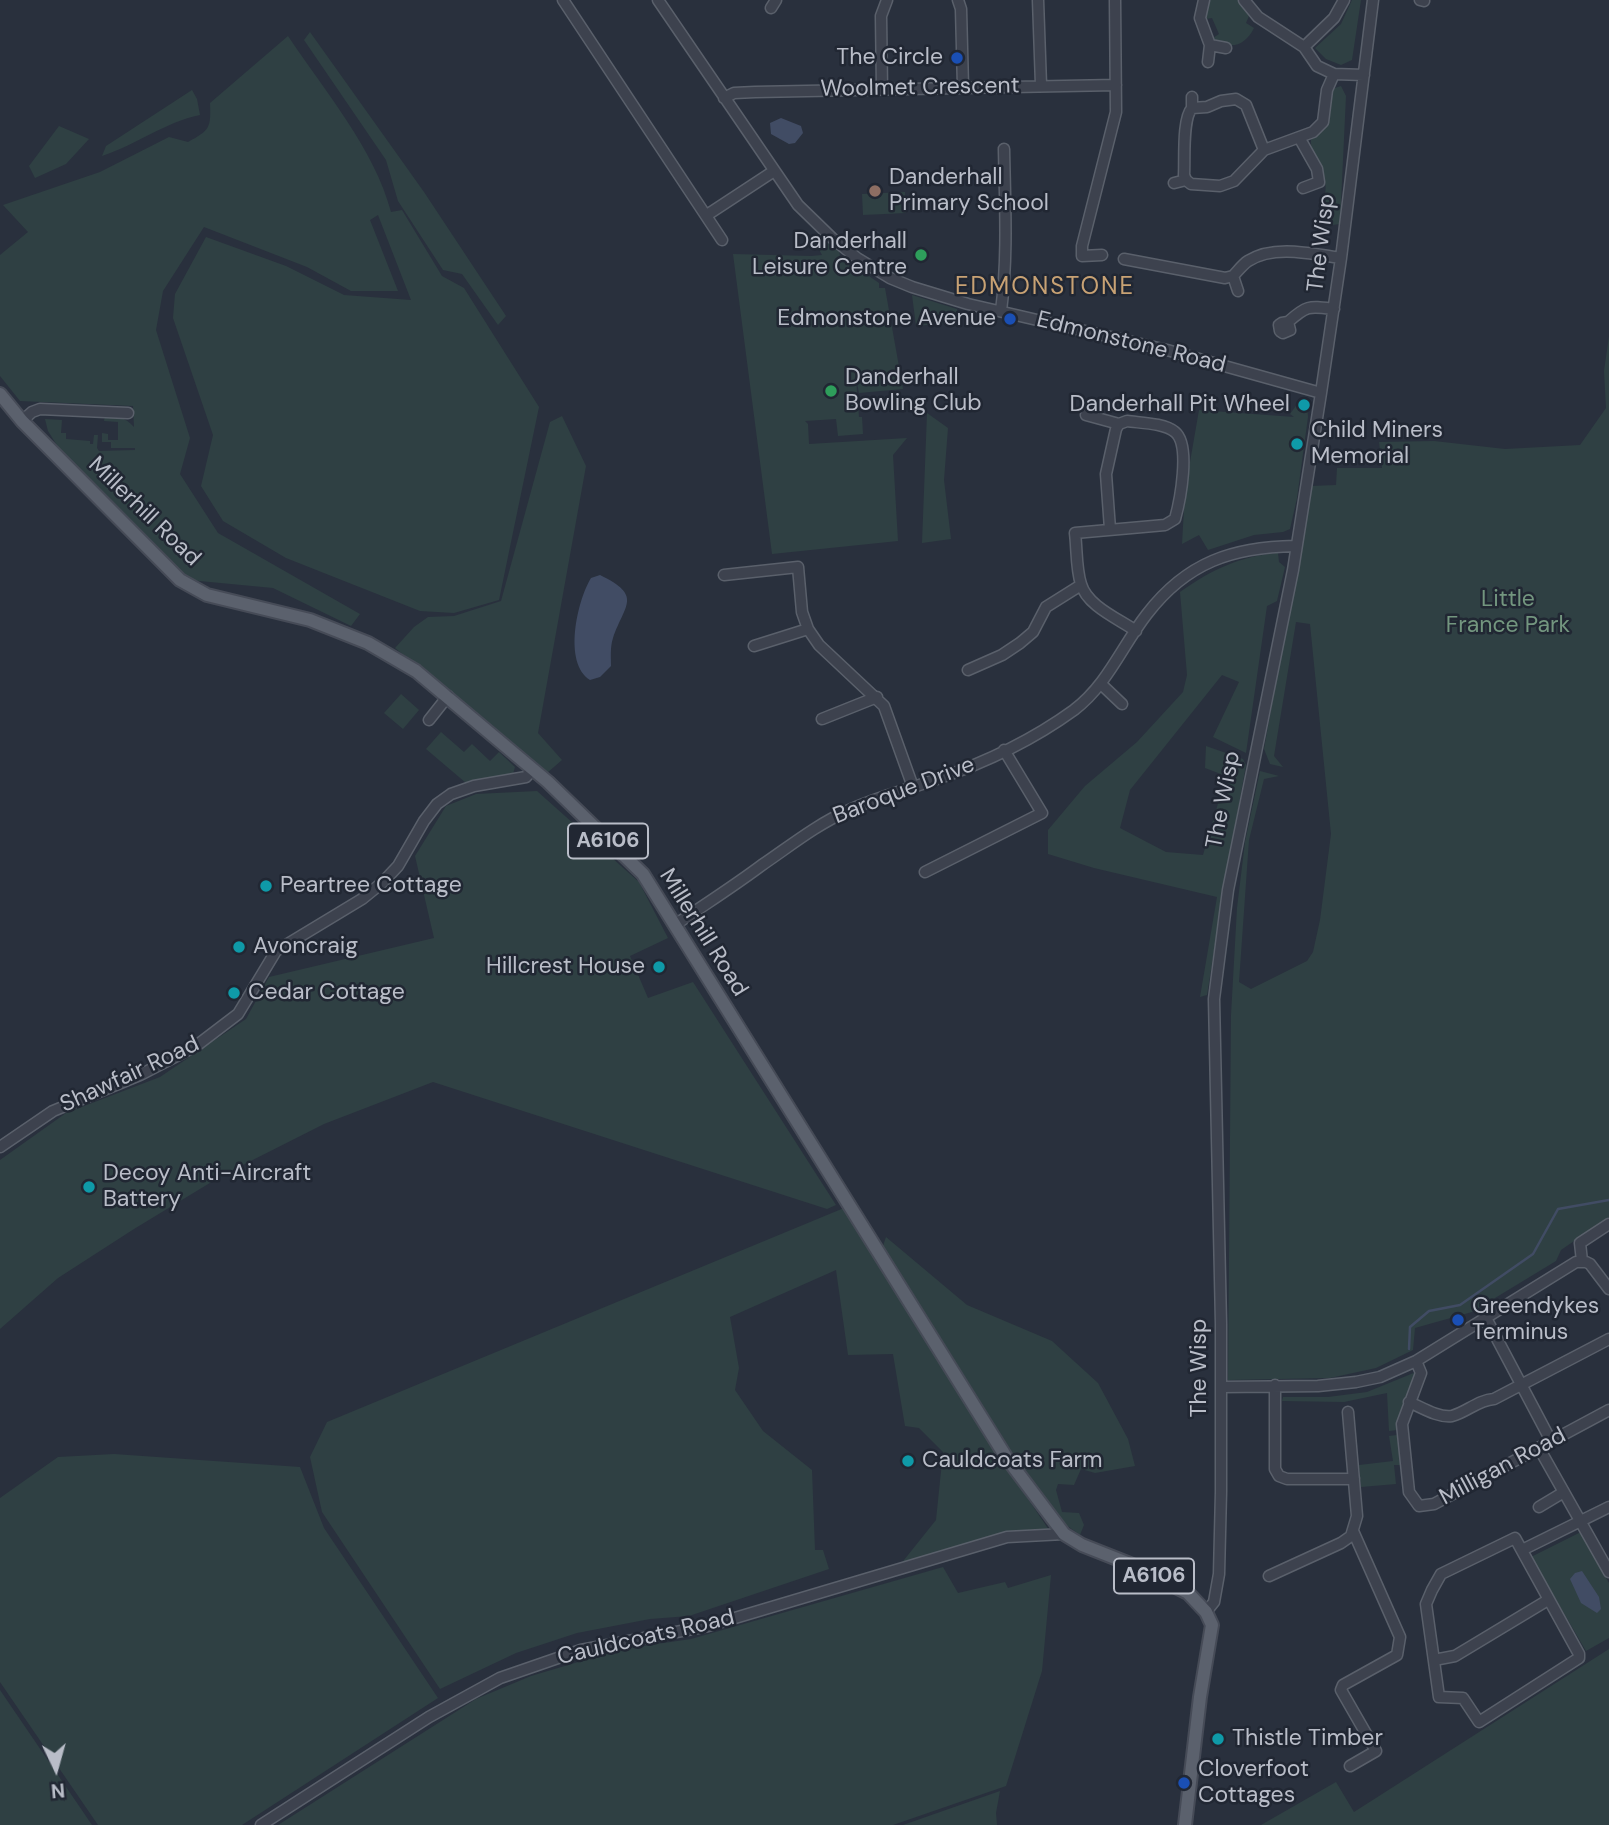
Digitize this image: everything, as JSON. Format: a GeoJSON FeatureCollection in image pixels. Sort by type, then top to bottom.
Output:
{"type":"FeatureCollection","features":[{"type":"Feature","properties":{"kind":"main road","name":"Millerhill Road"},"geometry":{"type":"LineString","coordinates":[[0,394],[22,421],[180,580],[208,595],[310,620],[368,643],[416,671],[533,769],[643,874],[1006,1457],[1064,1534],[1082,1545],[1130,1564],[1188,1593],[1206,1612]]}},
{"type":"Feature","properties":{"kind":"main road","name":"A6106"},"geometry":{"type":"LineString","coordinates":[[1185,1825],[1200,1697],[1213,1625],[1206,1612]]}},
{"type":"Feature","properties":{"kind":"street"},"geometry":{"type":"LineString","coordinates":[[563,0],[722,240]]}},
{"type":"Feature","properties":{"kind":"street","name":"Edmonstone Road"},"geometry":{"type":"LineString","coordinates":[[657,0],[799,205],[819,228],[868,265],[912,287],[1167,350],[1321,393]]}},
{"type":"Feature","properties":{"kind":"street"},"geometry":{"type":"LineString","coordinates":[[882,89],[881,16],[887,0]]}},
{"type":"Feature","properties":{"kind":"street"},"geometry":{"type":"LineString","coordinates":[[958,0],[961,9],[963,86]]}},
{"type":"Feature","properties":{"kind":"street"},"geometry":{"type":"LineString","coordinates":[[1038,0],[1041,86]]}},
{"type":"Feature","properties":{"kind":"street"},"geometry":{"type":"LineString","coordinates":[[1102,255],[1082,256],[1082,246],[1116,112],[1115,0]]}},
{"type":"Feature","properties":{"kind":"street"},"geometry":{"type":"LineString","coordinates":[[1204,0],[1200,18],[1210,45],[1208,62]]}},
{"type":"Feature","properties":{"kind":"street"},"geometry":{"type":"LineString","coordinates":[[1244,0],[1258,17],[1304,47],[1317,66],[1334,74],[1364,75]]}},
{"type":"Feature","properties":{"kind":"street"},"geometry":{"type":"LineString","coordinates":[[1304,47],[1334,18],[1344,0]]}},
{"type":"Feature","properties":{"kind":"street","name":"The Wisp"},"geometry":{"type":"LineString","coordinates":[[1206,1612],[1214,1602],[1219,1574],[1222,1387],[1214,999],[1228,890],[1290,584],[1321,393],[1341,258],[1373,0]]}},
{"type":"Feature","properties":{"kind":"street"},"geometry":{"type":"LineString","coordinates":[[1210,45],[1226,48]]}},
{"type":"Feature","properties":{"kind":"street"},"geometry":{"type":"LineString","coordinates":[[1264,150],[1252,117],[1245,105],[1236,99],[1207,107],[1192,102],[1186,126],[1184,175],[1191,184],[1220,186],[1234,181],[1264,150],[1313,132],[1323,122],[1327,90],[1334,74]]}},
{"type":"Feature","properties":{"kind":"street","name":"Woolmet Crescent"},"geometry":{"type":"LineString","coordinates":[[724,98],[734,93],[963,86],[1116,85]]}},
{"type":"Feature","properties":{"kind":"street"},"geometry":{"type":"LineString","coordinates":[[1300,139],[1317,169],[1319,182],[1303,188]]}},
{"type":"Feature","properties":{"kind":"street"},"geometry":{"type":"LineString","coordinates":[[1001,311],[1005,276],[1004,149]]}},
{"type":"Feature","properties":{"kind":"street"},"geometry":{"type":"LineString","coordinates":[[707,215],[774,171]]}},
{"type":"Feature","properties":{"kind":"street"},"geometry":{"type":"LineString","coordinates":[[1174,183],[1186,180]]}},
{"type":"Feature","properties":{"kind":"street"},"geometry":{"type":"LineString","coordinates":[[1124,259],[1225,278],[1233,276],[1246,261],[1273,253],[1299,252],[1341,258]]}},
{"type":"Feature","properties":{"kind":"street"},"geometry":{"type":"LineString","coordinates":[[1233,276],[1238,291]]}},
{"type":"Feature","properties":{"kind":"street"},"geometry":{"type":"LineString","coordinates":[[1288,322],[1307,307],[1334,309]]}},
{"type":"Feature","properties":{"kind":"street"},"geometry":{"type":"LineString","coordinates":[[22,421],[32,412],[40,410],[128,413]]}},
{"type":"Feature","properties":{"kind":"street"},"geometry":{"type":"LineString","coordinates":[[1086,415],[1119,424],[1127,421],[1163,427],[1174,431],[1181,439],[1184,463],[1175,519],[1165,525],[1075,533],[1081,585],[1094,603],[1136,631]]}},
{"type":"Feature","properties":{"kind":"street"},"geometry":{"type":"LineString","coordinates":[[1110,529],[1106,474],[1111,442],[1119,424]]}},
{"type":"Feature","properties":{"kind":"street","name":"Baroque Drive"},"geometry":{"type":"LineString","coordinates":[[675,925],[815,827],[848,810],[969,767],[1029,738],[1074,709],[1101,684],[1148,613],[1176,583],[1203,566],[1222,556],[1246,549],[1295,546]]}},
{"type":"Feature","properties":{"kind":"street"},"geometry":{"type":"LineString","coordinates":[[724,575],[798,567],[802,612],[808,629],[820,645],[884,706],[913,787]]}},
{"type":"Feature","properties":{"kind":"street"},"geometry":{"type":"LineString","coordinates":[[968,670],[1002,655],[1020,643],[1033,632],[1046,607],[1081,585]]}},
{"type":"Feature","properties":{"kind":"street"},"geometry":{"type":"LineString","coordinates":[[754,646],[808,629]]}},
{"type":"Feature","properties":{"kind":"street"},"geometry":{"type":"LineString","coordinates":[[1101,684],[1122,704]]}},
{"type":"Feature","properties":{"kind":"street"},"geometry":{"type":"LineString","coordinates":[[429,720],[448,696]]}},
{"type":"Feature","properties":{"kind":"street"},"geometry":{"type":"LineString","coordinates":[[822,719],[877,697]]}},
{"type":"Feature","properties":{"kind":"street"},"geometry":{"type":"LineString","coordinates":[[925,872],[1042,813],[1004,750]]}},
{"type":"Feature","properties":{"kind":"street","name":"Shawfair Road"},"geometry":{"type":"LineString","coordinates":[[0,1147],[53,1111],[140,1076],[196,1046],[238,1014],[276,951],[362,899],[383,882],[398,866],[437,804],[452,794],[474,786],[526,777],[533,769]]}},
{"type":"Feature","properties":{"kind":"street"},"geometry":{"type":"LineString","coordinates":[[1582,1261],[1580,1243],[1609,1224]]}},
{"type":"Feature","properties":{"kind":"street"},"geometry":{"type":"LineString","coordinates":[[1222,1387],[1318,1386],[1380,1377],[1430,1353],[1576,1262],[1590,1264],[1609,1289]]}},
{"type":"Feature","properties":{"kind":"street"},"geometry":{"type":"LineString","coordinates":[[1482,1321],[1521,1384],[1551,1441]]}},
{"type":"Feature","properties":{"kind":"street"},"geometry":{"type":"LineString","coordinates":[[1409,1402],[1442,1416],[1453,1416],[1609,1339]]}},
{"type":"Feature","properties":{"kind":"street","name":"Milligan Road"},"geometry":{"type":"LineString","coordinates":[[1416,1361],[1421,1373],[1402,1423],[1402,1431],[1409,1492],[1419,1506],[1434,1504],[1609,1410]]}},
{"type":"Feature","properties":{"kind":"street"},"geometry":{"type":"LineString","coordinates":[[1275,1385],[1275,1469],[1279,1476],[1287,1479],[1354,1479]]}},
{"type":"Feature","properties":{"kind":"street"},"geometry":{"type":"LineString","coordinates":[[1269,1576],[1351,1536],[1357,1516],[1348,1412]]}},
{"type":"Feature","properties":{"kind":"street"},"geometry":{"type":"LineString","coordinates":[[1539,1448],[1609,1572]]}},
{"type":"Feature","properties":{"kind":"street"},"geometry":{"type":"LineString","coordinates":[[1539,1507],[1563,1492]]}},
{"type":"Feature","properties":{"kind":"street"},"geometry":{"type":"LineString","coordinates":[[1522,1550],[1609,1507]]}},
{"type":"Feature","properties":{"kind":"street"},"geometry":{"type":"LineString","coordinates":[[1350,1766],[1376,1751],[1340,1690],[1343,1685],[1397,1655],[1400,1648],[1400,1637],[1393,1618],[1353,1531]]}},
{"type":"Feature","properties":{"kind":"street","name":"Cauldcoats Road"},"geometry":{"type":"LineString","coordinates":[[261,1825],[429,1717],[500,1678],[581,1650],[708,1626],[1006,1537],[1064,1534]]}},
{"type":"Feature","properties":{"kind":"street"},"geometry":{"type":"LineString","coordinates":[[1515,1538],[1548,1600],[1579,1658],[1479,1722],[1463,1698],[1439,1697],[1426,1604],[1441,1574],[1515,1538]]}},
{"type":"Feature","properties":{"kind":"street"},"geometry":{"type":"LineString","coordinates":[[1434,1660],[1455,1656],[1548,1600]]}},
{"type":"Feature","properties":{"kind":"green space"},"geometry":{"type":"Polygon","coordinates":[[[1208,0],[1240,0],[1249,16],[1246,23],[1254,28],[1242,43],[1225,44],[1213,38],[1219,34],[1212,18],[1205,19],[1208,0]]]}},
{"type":"Feature","properties":{"kind":"green space"},"geometry":{"type":"Polygon","coordinates":[[[1352,0],[1361,0],[1352,60],[1341,65],[1326,59],[1315,48],[1341,24],[1352,0]]]}},
{"type":"Feature","properties":{"kind":"green space"},"geometry":{"type":"Polygon","coordinates":[[[310,32],[424,192],[506,316],[498,325],[462,274],[443,270],[398,201],[386,160],[304,40],[310,32]]]}},
{"type":"Feature","properties":{"kind":"green space"},"geometry":{"type":"Polygon","coordinates":[[[288,36],[361,143],[391,212],[402,210],[442,276],[464,288],[539,407],[499,600],[454,613],[420,611],[286,558],[223,521],[201,486],[213,435],[173,318],[175,294],[206,237],[286,266],[344,295],[411,300],[378,215],[370,220],[398,291],[351,291],[307,267],[204,227],[163,291],[156,330],[190,438],[180,474],[218,533],[360,614],[351,626],[273,588],[189,580],[58,447],[48,431],[45,419],[62,420],[61,433],[66,433],[66,439],[90,441],[90,444],[93,444],[94,435],[98,435],[99,451],[135,450],[111,448],[111,442],[102,442],[102,433],[108,434],[108,440],[118,440],[118,422],[104,421],[105,416],[121,418],[134,427],[133,406],[20,401],[0,376],[0,255],[28,232],[3,205],[100,172],[169,137],[188,142],[195,138],[208,127],[210,103],[288,36]]]}},
{"type":"Feature","properties":{"kind":"green space"},"geometry":{"type":"Polygon","coordinates":[[[1341,86],[1346,96],[1340,224],[1325,226],[1322,215],[1325,182],[1312,151],[1311,140],[1326,127],[1332,89],[1341,86]]]}},
{"type":"Feature","properties":{"kind":"green space"},"geometry":{"type":"Polygon","coordinates":[[[192,90],[200,115],[175,123],[102,156],[106,146],[192,90]]]}},
{"type":"Feature","properties":{"kind":"green space"},"geometry":{"type":"Polygon","coordinates":[[[59,126],[89,139],[66,164],[35,178],[29,166],[59,126]]]}},
{"type":"Feature","properties":{"kind":"green space"},"geometry":{"type":"Polygon","coordinates":[[[905,192],[906,213],[863,215],[862,194],[905,192]]]}},
{"type":"Feature","properties":{"kind":"green space"},"geometry":{"type":"Polygon","coordinates":[[[823,237],[839,251],[840,256],[879,283],[879,288],[885,288],[903,389],[859,393],[856,378],[863,434],[838,436],[836,419],[805,421],[808,424],[809,444],[907,438],[893,455],[898,541],[772,554],[733,254],[822,255],[815,242],[823,237]]]}},
{"type":"Feature","properties":{"kind":"green space"},"geometry":{"type":"Polygon","coordinates":[[[912,295],[957,309],[960,322],[916,326],[912,295]]]}},
{"type":"Feature","properties":{"kind":"green space","name":"Little France Park"},"geometry":{"type":"Polygon","coordinates":[[[1609,336],[1609,1217],[1561,1250],[1556,1261],[1472,1312],[1415,1328],[1413,1350],[1376,1368],[1330,1378],[1228,1380],[1231,1015],[1237,908],[1245,842],[1260,771],[1279,776],[1264,779],[1249,840],[1239,982],[1251,989],[1307,961],[1313,952],[1331,834],[1310,624],[1296,622],[1274,756],[1283,767],[1270,764],[1264,749],[1311,486],[1336,485],[1337,468],[1382,468],[1379,442],[1434,441],[1505,449],[1580,445],[1606,408],[1604,371],[1609,336]]]}},
{"type":"Feature","properties":{"kind":"green space"},"geometry":{"type":"Polygon","coordinates":[[[1301,399],[1307,405],[1308,417],[1290,529],[1254,535],[1208,550],[1199,535],[1182,544],[1185,491],[1199,410],[1294,417],[1290,414],[1301,399]]]}},
{"type":"Feature","properties":{"kind":"green space"},"geometry":{"type":"Polygon","coordinates":[[[927,413],[948,428],[944,480],[951,539],[922,543],[927,413]]]}},
{"type":"Feature","properties":{"kind":"green space"},"geometry":{"type":"Polygon","coordinates":[[[562,416],[586,466],[538,733],[562,760],[547,773],[395,648],[414,627],[428,617],[454,616],[501,601],[550,422],[562,416]]]}},
{"type":"Feature","properties":{"kind":"green space"},"geometry":{"type":"Polygon","coordinates":[[[1278,553],[1279,562],[1285,567],[1277,601],[1267,606],[1246,753],[1213,737],[1239,682],[1222,675],[1130,790],[1120,828],[1166,852],[1203,855],[1226,776],[1205,768],[1206,746],[1243,759],[1246,765],[1207,995],[1200,997],[1217,897],[1094,868],[1048,854],[1048,830],[1085,786],[1137,742],[1183,692],[1187,675],[1180,592],[1226,565],[1251,557],[1278,553]]]}},
{"type":"Feature","properties":{"kind":"green space"},"geometry":{"type":"Polygon","coordinates":[[[401,694],[419,710],[403,729],[384,713],[401,694]]]}},
{"type":"Feature","properties":{"kind":"green space"},"geometry":{"type":"Polygon","coordinates":[[[441,732],[464,752],[472,744],[490,761],[499,752],[515,767],[513,774],[466,783],[426,749],[441,732]]]}},
{"type":"Feature","properties":{"kind":"green space"},"geometry":{"type":"Polygon","coordinates":[[[537,791],[639,882],[668,938],[630,956],[648,998],[693,982],[836,1205],[827,1209],[433,1082],[324,1124],[223,1175],[58,1278],[0,1329],[0,1160],[66,1113],[160,1077],[246,1019],[269,977],[434,938],[415,856],[446,806],[476,794],[537,791]]]}},
{"type":"Feature","properties":{"kind":"green space"},"geometry":{"type":"Polygon","coordinates":[[[844,1208],[1001,1459],[1049,1530],[900,1565],[936,1520],[943,1452],[919,1428],[905,1426],[893,1354],[848,1355],[836,1270],[730,1317],[739,1368],[735,1390],[763,1431],[812,1470],[815,1550],[823,1550],[829,1569],[689,1616],[650,1619],[577,1633],[516,1653],[440,1689],[322,1512],[310,1457],[327,1422],[844,1208]]]}},
{"type":"Feature","properties":{"kind":"green space"},"geometry":{"type":"Polygon","coordinates":[[[886,1237],[967,1305],[1052,1341],[1098,1383],[1128,1439],[1135,1466],[1095,1473],[1081,1469],[1074,1485],[1058,1484],[1056,1490],[1062,1512],[1079,1513],[1084,1525],[1080,1535],[1062,1522],[1012,1452],[883,1246],[886,1237]]]}},
{"type":"Feature","properties":{"kind":"green space"},"geometry":{"type":"Polygon","coordinates":[[[1416,1372],[1417,1376],[1397,1430],[1389,1431],[1387,1393],[1344,1402],[1282,1401],[1283,1397],[1328,1397],[1367,1392],[1416,1372]]]}},
{"type":"Feature","properties":{"kind":"green space"},"geometry":{"type":"Polygon","coordinates":[[[1397,1435],[1398,1442],[1402,1445],[1405,1477],[1402,1481],[1400,1465],[1394,1465],[1396,1484],[1361,1487],[1359,1465],[1393,1461],[1389,1436],[1397,1435]]]}},
{"type":"Feature","properties":{"kind":"green space"},"geometry":{"type":"Polygon","coordinates":[[[114,1454],[300,1467],[324,1528],[438,1698],[242,1825],[98,1825],[0,1682],[0,1498],[58,1457],[114,1454]]]}},
{"type":"Feature","properties":{"kind":"green space"},"geometry":{"type":"Polygon","coordinates":[[[1581,1532],[1609,1583],[1609,1638],[1586,1651],[1531,1557],[1581,1532]]]}},
{"type":"Feature","properties":{"kind":"green space"},"geometry":{"type":"Polygon","coordinates":[[[943,1567],[958,1593],[1005,1582],[1008,1588],[1051,1575],[1042,1671],[1006,1786],[893,1825],[278,1825],[476,1699],[531,1676],[622,1649],[691,1639],[943,1567]]]}},
{"type":"Feature","properties":{"kind":"green space"},"geometry":{"type":"Polygon","coordinates":[[[1609,1649],[1609,1825],[1261,1825],[1336,1782],[1354,1812],[1609,1649]]]}},
{"type":"Feature","properties":{"kind":"green space"},"geometry":{"type":"Polygon","coordinates":[[[0,1690],[92,1825],[0,1825],[0,1690]]]}},
{"type":"Feature","properties":{"kind":"green space"},"geometry":{"type":"Polygon","coordinates":[[[1000,1791],[997,1825],[903,1825],[1000,1791]]]}},
{"type":"Feature","properties":{"kind":"water"},"geometry":{"type":"Polygon","coordinates":[[[781,118],[801,126],[803,133],[795,143],[789,144],[771,134],[770,123],[781,118]]]}},
{"type":"Feature","properties":{"kind":"water"},"geometry":{"type":"Polygon","coordinates":[[[600,575],[622,589],[627,602],[612,641],[611,666],[600,677],[590,680],[582,672],[577,660],[575,631],[586,588],[591,578],[600,575]]]}},
{"type":"Feature","properties":{"kind":"water"},"geometry":{"type":"Polygon","coordinates":[[[1582,1571],[1599,1597],[1601,1609],[1597,1613],[1581,1603],[1570,1579],[1575,1573],[1582,1571]]]}},
{"type":"Feature","properties":{"kind":"waterway"},"geometry":{"type":"LineString","coordinates":[[1409,1349],[1410,1327],[1429,1311],[1460,1305],[1533,1254],[1558,1209],[1609,1200]]}},
{"type":"Feature","properties":{"kind":"place","name":"The Circle"},"geometry":{"type":"Point","coordinates":[957,58]}},
{"type":"Feature","properties":{"kind":"place","name":"Danderhall Primary School"},"geometry":{"type":"Point","coordinates":[875,191]}},
{"type":"Feature","properties":{"kind":"place","name":"Danderhall Leisure Centre"},"geometry":{"type":"Point","coordinates":[921,255]}},
{"type":"Feature","properties":{"kind":"place","name":"Edmonstone Avenue"},"geometry":{"type":"Point","coordinates":[1010,319]}},
{"type":"Feature","properties":{"kind":"place","name":"Danderhall Bowling Club"},"geometry":{"type":"Point","coordinates":[831,391]}},
{"type":"Feature","properties":{"kind":"place","name":"Danderhall Pit Wheel"},"geometry":{"type":"Point","coordinates":[1304,405]}},
{"type":"Feature","properties":{"kind":"place","name":"Child Miners Memorial"},"geometry":{"type":"Point","coordinates":[1297,444]}},
{"type":"Feature","properties":{"kind":"place","name":"Peartree Cottage"},"geometry":{"type":"Point","coordinates":[266,886]}},
{"type":"Feature","properties":{"kind":"place","name":"Avoncraig"},"geometry":{"type":"Point","coordinates":[239,947]}},
{"type":"Feature","properties":{"kind":"place","name":"Hillcrest House"},"geometry":{"type":"Point","coordinates":[659,967]}},
{"type":"Feature","properties":{"kind":"place","name":"Cedar Cottage"},"geometry":{"type":"Point","coordinates":[234,993]}},
{"type":"Feature","properties":{"kind":"place","name":"Decoy Anti-Aircraft Battery"},"geometry":{"type":"Point","coordinates":[89,1187]}},
{"type":"Feature","properties":{"kind":"place","name":"Greendykes Terminus"},"geometry":{"type":"Point","coordinates":[1458,1320]}},
{"type":"Feature","properties":{"kind":"place","name":"Cauldcoats Farm"},"geometry":{"type":"Point","coordinates":[908,1461]}},
{"type":"Feature","properties":{"kind":"place","name":"Thistle Timber"},"geometry":{"type":"Point","coordinates":[1218,1739]}},
{"type":"Feature","properties":{"kind":"place","name":"Cloverfoot Cottages"},"geometry":{"type":"Point","coordinates":[1184,1783]}},
{"type":"Feature","properties":{"kind":"district","name":"EDMONSTONE"},"geometry":{"type":"Point","coordinates":[1045,288]}}]}
